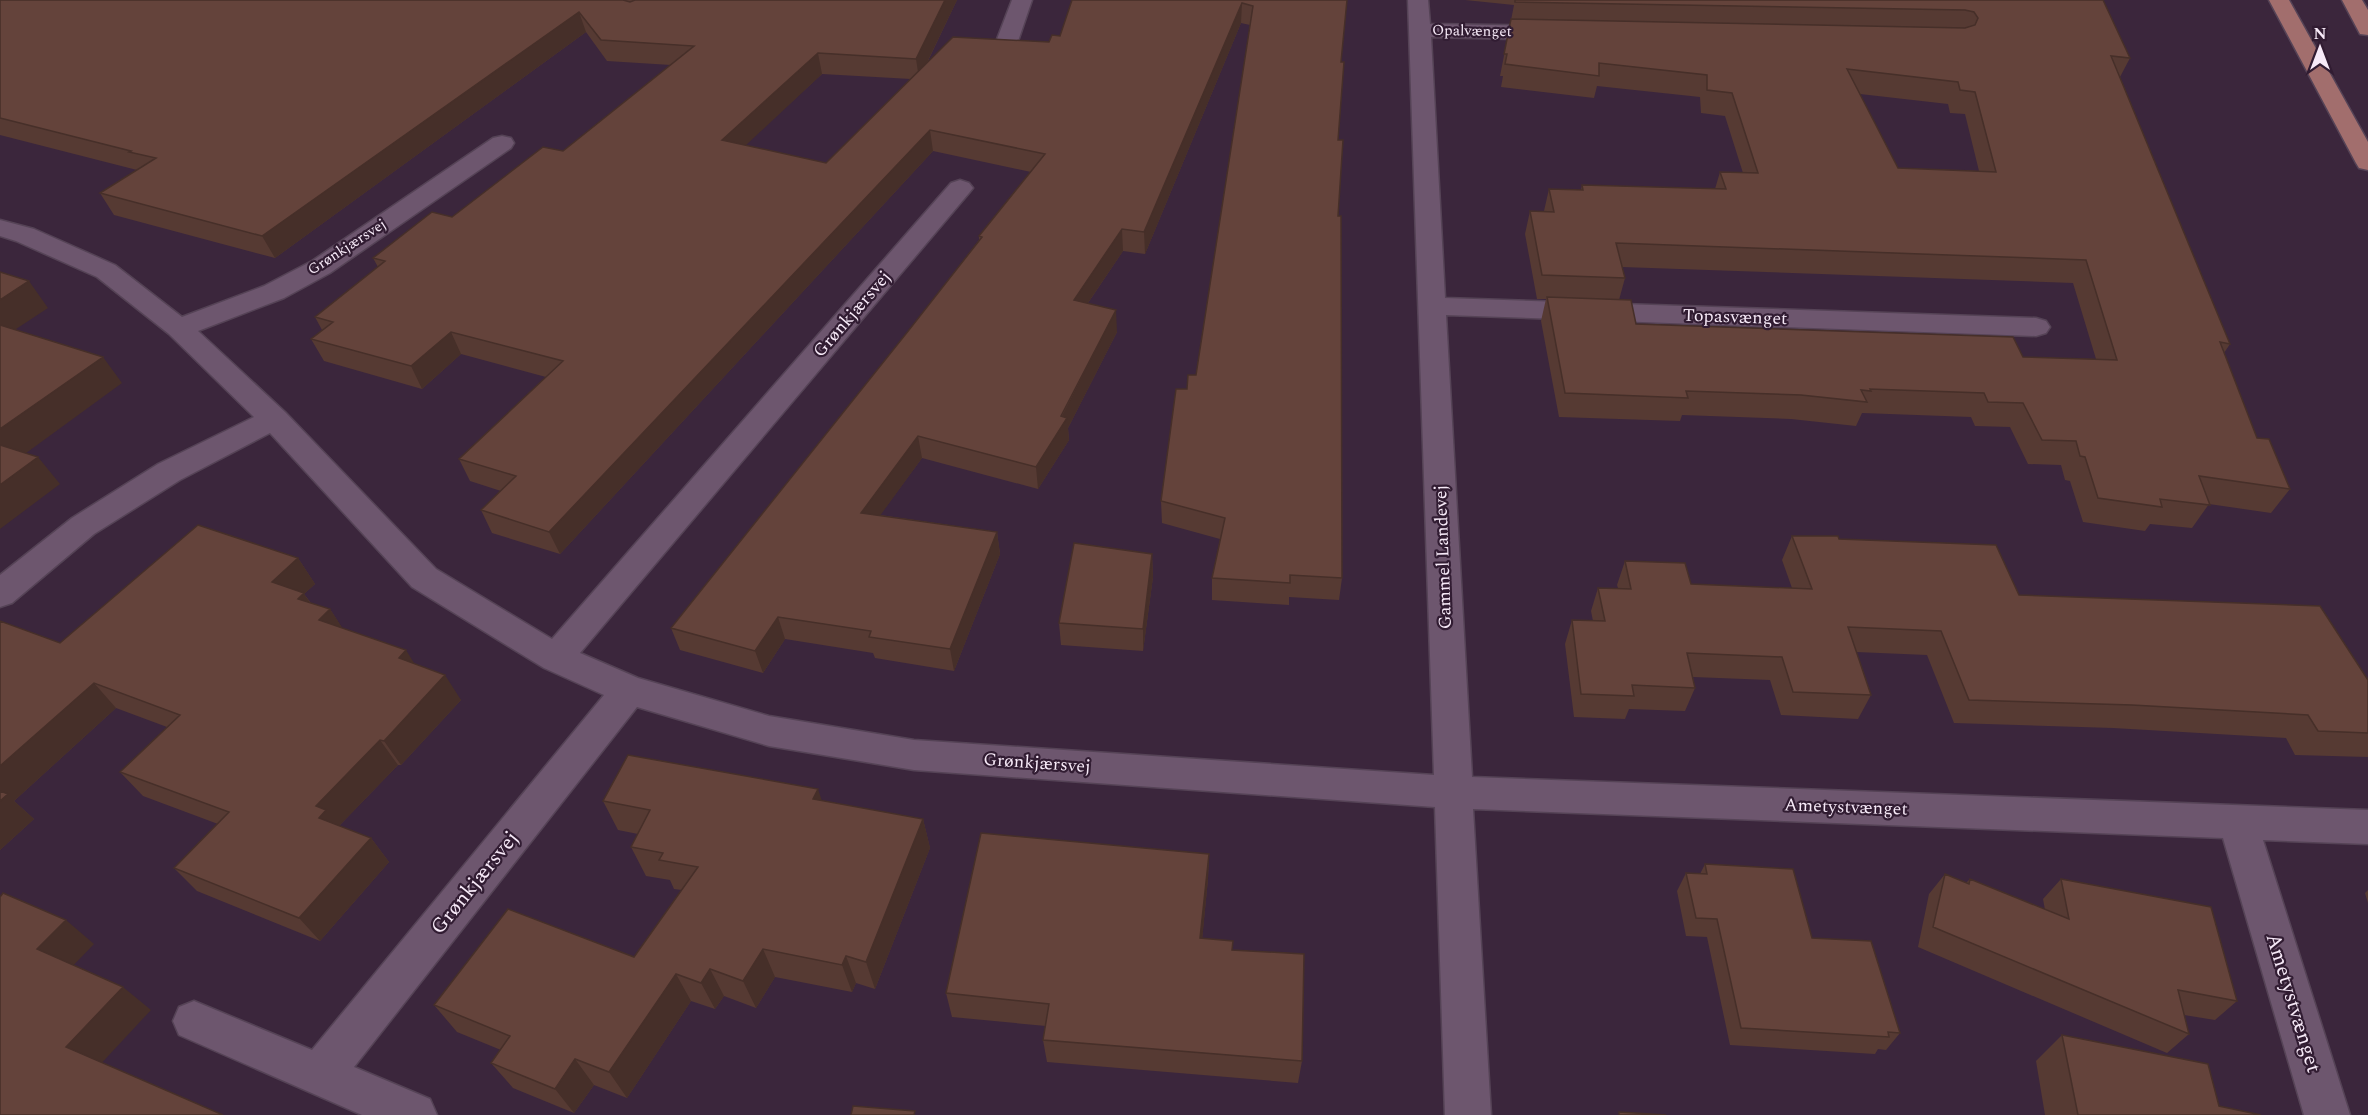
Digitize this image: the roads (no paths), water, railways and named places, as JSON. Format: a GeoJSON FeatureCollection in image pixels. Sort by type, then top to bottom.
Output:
{"type":"FeatureCollection","features":[{"type":"Feature","properties":{"kind":"main road"},"geometry":{"type":"LineString","coordinates":[[2279,0],[2294,32],[2368,163]]}},
{"type":"Feature","properties":{"kind":"main road"},"geometry":{"type":"LineString","coordinates":[[2352,0],[2368,29]]}},
{"type":"Feature","properties":{"kind":"street"},"geometry":{"type":"LineString","coordinates":[[1005,47],[1022,0]]}},
{"type":"Feature","properties":{"kind":"street","name":"Opalvænget"},"geometry":{"type":"LineString","coordinates":[[1419,15],[1575,33]]}},
{"type":"Feature","properties":{"kind":"street","name":"Gammel Landevej"},"geometry":{"type":"LineString","coordinates":[[1419,15],[1434,306],[1468,1115]]}},
{"type":"Feature","properties":{"kind":"street","name":"Grønkjærsvej"},"geometry":{"type":"LineString","coordinates":[[179,328],[274,292],[321,267],[502,143]]}},
{"type":"Feature","properties":{"kind":"street","name":"Grønkjærsvej"},"geometry":{"type":"LineString","coordinates":[[556,658],[960,188]]}},
{"type":"Feature","properties":{"kind":"street","name":"Grønkjærsvej"},"geometry":{"type":"LineString","coordinates":[[0,228],[26,235],[106,271],[179,328],[274,419],[424,578],[556,658],[629,690],[769,731],[914,754],[1453,792]]}},
{"type":"Feature","properties":{"kind":"street","name":"Topasvænget"},"geometry":{"type":"LineString","coordinates":[[1434,306],[2037,327]]}},
{"type":"Feature","properties":{"kind":"street"},"geometry":{"type":"LineString","coordinates":[[0,594],[83,526],[159,478],[274,419]]}},
{"type":"Feature","properties":{"kind":"street","name":"Grønkjærsvej"},"geometry":{"type":"LineString","coordinates":[[320,1075],[629,690]]}},
{"type":"Feature","properties":{"kind":"street","name":"Ametystvænget"},"geometry":{"type":"LineString","coordinates":[[1453,792],[2368,827]]}},
{"type":"Feature","properties":{"kind":"street","name":"Ametystvænget"},"geometry":{"type":"LineString","coordinates":[[2238,822],[2327,1115]]}},
{"type":"Feature","properties":{"kind":"street"},"geometry":{"type":"LineString","coordinates":[[194,1022],[414,1115]]}}]}
